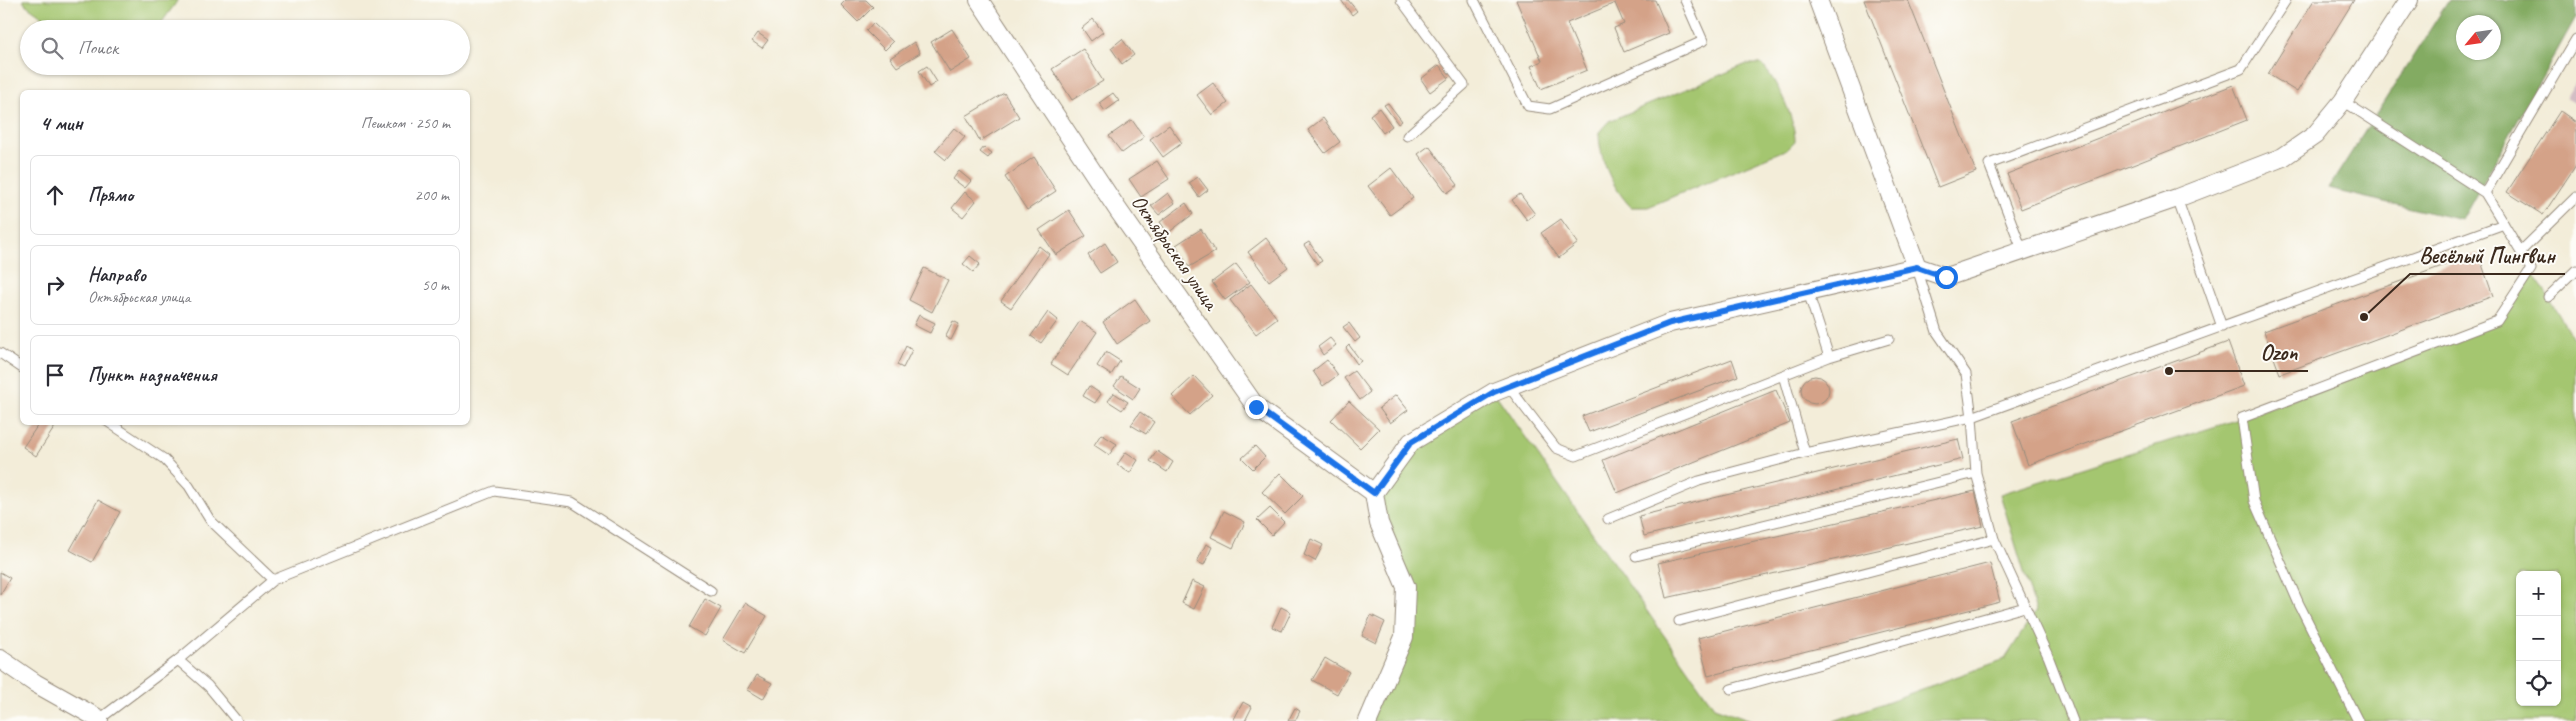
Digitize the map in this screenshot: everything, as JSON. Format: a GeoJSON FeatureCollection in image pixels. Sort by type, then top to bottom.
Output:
{"type":"FeatureCollection","features":[{"type":"Feature","properties":{"kind":"street","name":"Октябрьская улица"},"geometry":{"type":"LineString","coordinates":[[979,0],[1118,210],[1256,407],[1374,493]]}},
{"type":"Feature","properties":{"kind":"street"},"geometry":{"type":"LineString","coordinates":[[1818,0],[1917,267]]}},
{"type":"Feature","properties":{"kind":"street"},"geometry":{"type":"LineString","coordinates":[[1368,721],[1404,637],[1406,587],[1379,523],[1374,493],[1411,442],[1494,392],[1670,323],[1917,267],[1946,277],[2177,198],[2283,157],[2315,135],[2344,101],[2409,0]]}},
{"type":"Feature","properties":{"kind":"street"},"geometry":{"type":"LineString","coordinates":[[0,659],[35,683],[98,720]]}},
{"type":"Feature","properties":{"kind":"lane"},"geometry":{"type":"LineString","coordinates":[[1401,0],[1464,85],[1407,136]]}},
{"type":"Feature","properties":{"kind":"lane"},"geometry":{"type":"LineString","coordinates":[[1474,0],[1528,106],[1550,109],[1703,41],[1685,0]]}},
{"type":"Feature","properties":{"kind":"lane"},"geometry":{"type":"LineString","coordinates":[[2023,252],[1989,164],[2240,69],[2286,0]]}},
{"type":"Feature","properties":{"kind":"lane"},"geometry":{"type":"LineString","coordinates":[[2485,193],[2576,39]]}},
{"type":"Feature","properties":{"kind":"lane"},"geometry":{"type":"LineString","coordinates":[[2344,101],[2485,193],[2532,269],[2497,321],[2242,418],[2254,501],[2299,604],[2358,721]]}},
{"type":"Feature","properties":{"kind":"lane"},"geometry":{"type":"LineString","coordinates":[[2521,251],[2576,197]]}},
{"type":"Feature","properties":{"kind":"lane"},"geometry":{"type":"LineString","coordinates":[[2177,198],[2222,327]]}},
{"type":"Feature","properties":{"kind":"lane"},"geometry":{"type":"LineString","coordinates":[[1608,519],[1700,481],[1804,453],[1972,417],[2504,224]]}},
{"type":"Feature","properties":{"kind":"lane"},"geometry":{"type":"LineString","coordinates":[[1917,267],[1937,332],[1966,374],[1972,417],[1976,473],[1994,540],[2025,607],[2073,721]]}},
{"type":"Feature","properties":{"kind":"lane"},"geometry":{"type":"LineString","coordinates":[[2548,297],[2576,270]]}},
{"type":"Feature","properties":{"kind":"lane"},"geometry":{"type":"LineString","coordinates":[[1808,292],[1829,357]]}},
{"type":"Feature","properties":{"kind":"lane"},"geometry":{"type":"LineString","coordinates":[[1508,386],[1556,448],[1576,456],[1829,357],[1889,339]]}},
{"type":"Feature","properties":{"kind":"lane"},"geometry":{"type":"LineString","coordinates":[[0,353],[20,367]]}},
{"type":"Feature","properties":{"kind":"lane"},"geometry":{"type":"LineString","coordinates":[[1783,375],[1804,453]]}},
{"type":"Feature","properties":{"kind":"lane"},"geometry":{"type":"LineString","coordinates":[[113,425],[164,459],[189,486],[210,520],[273,580]]}},
{"type":"Feature","properties":{"kind":"lane"},"geometry":{"type":"LineString","coordinates":[[1636,556],[1976,473]]}},
{"type":"Feature","properties":{"kind":"lane"},"geometry":{"type":"LineString","coordinates":[[98,720],[178,660],[273,580],[494,491],[572,502],[711,591]]}},
{"type":"Feature","properties":{"kind":"lane"},"geometry":{"type":"LineString","coordinates":[[1679,621],[1994,540]]}},
{"type":"Feature","properties":{"kind":"lane"},"geometry":{"type":"LineString","coordinates":[[1731,689],[2025,607]]}},
{"type":"Feature","properties":{"kind":"lane"},"geometry":{"type":"LineString","coordinates":[[178,660],[208,686],[237,721]]}},
{"type":"Feature","properties":{"kind":"shaded area"},"geometry":{"type":"Polygon","coordinates":[[[2576,82],[2576,104],[2566,98],[2576,82]]]}},
{"type":"Feature","properties":{"kind":"green space"},"geometry":{"type":"Polygon","coordinates":[[[23,0],[178,0],[164,20],[47,20],[25,4],[23,0]]]}},
{"type":"Feature","properties":{"kind":"green space"},"geometry":{"type":"Polygon","coordinates":[[[2449,0],[2576,0],[2576,17],[2462,220],[2328,189],[2449,0]]]}},
{"type":"Feature","properties":{"kind":"green space"},"geometry":{"type":"Polygon","coordinates":[[[1747,64],[1761,64],[1779,89],[1792,122],[1795,141],[1787,149],[1648,207],[1631,207],[1618,191],[1608,172],[1601,152],[1599,132],[1609,121],[1747,64]]]}},
{"type":"Feature","properties":{"kind":"green space"},"geometry":{"type":"Polygon","coordinates":[[[2531,269],[2576,343],[2576,721],[1834,721],[2005,659],[2036,611],[2000,494],[2242,418],[2497,321],[2531,269]]]}},
{"type":"Feature","properties":{"kind":"green space"},"geometry":{"type":"Polygon","coordinates":[[[1494,392],[1714,707],[1754,721],[1368,721],[1404,637],[1406,587],[1374,493],[1411,442],[1494,392]]]}},
{"type":"Feature","properties":{"kind":"building"},"geometry":{"type":"Polygon","coordinates":[[[846,0],[866,0],[873,7],[858,22],[841,5],[846,0]]]}},
{"type":"Feature","properties":{"kind":"building"},"geometry":{"type":"Polygon","coordinates":[[[1341,0],[1348,0],[1357,11],[1352,15],[1341,0]]]}},
{"type":"Feature","properties":{"kind":"building"},"geometry":{"type":"Polygon","coordinates":[[[1516,0],[1655,0],[1669,33],[1624,52],[1614,28],[1624,24],[1615,3],[1567,23],[1587,70],[1541,89],[1531,66],[1542,61],[1516,0]]]}},
{"type":"Feature","properties":{"kind":"building"},"geometry":{"type":"Polygon","coordinates":[[[1864,0],[1908,0],[1976,172],[1938,187],[1864,0]]]}},
{"type":"Feature","properties":{"kind":"building"},"geometry":{"type":"Polygon","coordinates":[[[2314,0],[2354,0],[2297,92],[2268,74],[2314,0]]]}},
{"type":"Feature","properties":{"kind":"building"},"geometry":{"type":"Polygon","coordinates":[[[1093,19],[1103,32],[1091,41],[1082,28],[1093,19]]]}},
{"type":"Feature","properties":{"kind":"building"},"geometry":{"type":"Polygon","coordinates":[[[873,23],[893,42],[885,50],[866,31],[873,23]]]}},
{"type":"Feature","properties":{"kind":"building"},"geometry":{"type":"Polygon","coordinates":[[[952,29],[971,59],[950,72],[931,42],[952,29]]]}},
{"type":"Feature","properties":{"kind":"building"},"geometry":{"type":"Polygon","coordinates":[[[758,33],[768,40],[762,48],[752,41],[758,33]]]}},
{"type":"Feature","properties":{"kind":"building"},"geometry":{"type":"Polygon","coordinates":[[[1122,39],[1134,55],[1122,64],[1111,48],[1122,39]]]}},
{"type":"Feature","properties":{"kind":"building"},"geometry":{"type":"Polygon","coordinates":[[[914,42],[920,53],[897,67],[890,58],[914,42]]]}},
{"type":"Feature","properties":{"kind":"building"},"geometry":{"type":"Polygon","coordinates":[[[1083,49],[1103,81],[1072,100],[1052,69],[1083,49]]]}},
{"type":"Feature","properties":{"kind":"building"},"geometry":{"type":"Polygon","coordinates":[[[1439,65],[1449,78],[1430,92],[1421,79],[1439,65]]]}},
{"type":"Feature","properties":{"kind":"building"},"geometry":{"type":"Polygon","coordinates":[[[927,66],[937,82],[929,87],[919,71],[927,66]]]}},
{"type":"Feature","properties":{"kind":"building"},"geometry":{"type":"Polygon","coordinates":[[[1213,83],[1228,103],[1212,115],[1197,95],[1213,83]]]}},
{"type":"Feature","properties":{"kind":"building"},"geometry":{"type":"Polygon","coordinates":[[[2233,85],[2247,120],[2021,209],[2007,174],[2233,85]]]}},
{"type":"Feature","properties":{"kind":"building"},"geometry":{"type":"Polygon","coordinates":[[[1004,93],[1019,117],[980,141],[966,116],[1004,93]]]}},
{"type":"Feature","properties":{"kind":"building"},"geometry":{"type":"Polygon","coordinates":[[[1113,93],[1119,101],[1105,111],[1099,103],[1113,93]]]}},
{"type":"Feature","properties":{"kind":"building"},"geometry":{"type":"Polygon","coordinates":[[[1388,103],[1402,121],[1398,124],[1384,105],[1388,103]]]}},
{"type":"Feature","properties":{"kind":"building"},"geometry":{"type":"Polygon","coordinates":[[[1379,108],[1392,126],[1383,133],[1370,115],[1379,108]]]}},
{"type":"Feature","properties":{"kind":"building"},"geometry":{"type":"Polygon","coordinates":[[[2560,111],[2576,122],[2576,165],[2543,215],[2507,192],[2560,111]]]}},
{"type":"Feature","properties":{"kind":"building"},"geometry":{"type":"Polygon","coordinates":[[[1323,118],[1340,142],[1325,153],[1308,130],[1323,118]]]}},
{"type":"Feature","properties":{"kind":"building"},"geometry":{"type":"Polygon","coordinates":[[[1132,120],[1144,137],[1122,153],[1109,136],[1132,120]]]}},
{"type":"Feature","properties":{"kind":"building"},"geometry":{"type":"Polygon","coordinates":[[[1169,125],[1182,143],[1163,157],[1150,139],[1169,125]]]}},
{"type":"Feature","properties":{"kind":"building"},"geometry":{"type":"Polygon","coordinates":[[[954,128],[965,137],[946,160],[935,151],[954,128]]]}},
{"type":"Feature","properties":{"kind":"building"},"geometry":{"type":"Polygon","coordinates":[[[1429,146],[1458,185],[1447,193],[1418,154],[1429,146]]]}},
{"type":"Feature","properties":{"kind":"building"},"geometry":{"type":"Polygon","coordinates":[[[984,147],[992,153],[988,158],[980,152],[984,147]]]}},
{"type":"Feature","properties":{"kind":"building"},"geometry":{"type":"Polygon","coordinates":[[[1034,157],[1056,191],[1027,210],[1005,177],[1034,157]]]}},
{"type":"Feature","properties":{"kind":"building"},"geometry":{"type":"Polygon","coordinates":[[[1157,161],[1169,179],[1141,197],[1129,179],[1157,161]]]}},
{"type":"Feature","properties":{"kind":"building"},"geometry":{"type":"Polygon","coordinates":[[[1391,168],[1413,198],[1390,215],[1368,186],[1391,168]]]}},
{"type":"Feature","properties":{"kind":"building"},"geometry":{"type":"Polygon","coordinates":[[[959,171],[971,181],[965,188],[953,179],[959,171]]]}},
{"type":"Feature","properties":{"kind":"building"},"geometry":{"type":"Polygon","coordinates":[[[1198,177],[1208,190],[1199,197],[1189,183],[1198,177]]]}},
{"type":"Feature","properties":{"kind":"building"},"geometry":{"type":"Polygon","coordinates":[[[965,192],[976,201],[963,217],[952,208],[965,192]]]}},
{"type":"Feature","properties":{"kind":"building"},"geometry":{"type":"Polygon","coordinates":[[[1168,193],[1175,203],[1159,215],[1151,206],[1168,193]]]}},
{"type":"Feature","properties":{"kind":"building"},"geometry":{"type":"Polygon","coordinates":[[[1520,194],[1535,214],[1527,220],[1512,200],[1520,194]]]}},
{"type":"Feature","properties":{"kind":"building"},"geometry":{"type":"Polygon","coordinates":[[[1186,203],[1193,214],[1168,233],[1160,222],[1186,203]]]}},
{"type":"Feature","properties":{"kind":"building"},"geometry":{"type":"Polygon","coordinates":[[[1069,210],[1086,236],[1056,255],[1039,230],[1069,210]]]}},
{"type":"Feature","properties":{"kind":"building"},"geometry":{"type":"Polygon","coordinates":[[[1561,219],[1578,243],[1559,258],[1541,233],[1561,219]]]}},
{"type":"Feature","properties":{"kind":"building"},"geometry":{"type":"Polygon","coordinates":[[[1201,229],[1215,252],[1189,267],[1176,245],[1201,229]]]}},
{"type":"Feature","properties":{"kind":"building"},"geometry":{"type":"Polygon","coordinates":[[[1266,238],[1288,267],[1269,281],[1248,252],[1266,238]]]}},
{"type":"Feature","properties":{"kind":"building"},"geometry":{"type":"Polygon","coordinates":[[[1309,242],[1322,261],[1317,264],[1304,245],[1309,242]]]}},
{"type":"Feature","properties":{"kind":"building"},"geometry":{"type":"Polygon","coordinates":[[[1105,243],[1117,262],[1100,273],[1088,255],[1105,243]]]}},
{"type":"Feature","properties":{"kind":"building"},"geometry":{"type":"Polygon","coordinates":[[[1039,246],[1049,254],[1011,308],[1001,301],[1039,246]]]}},
{"type":"Feature","properties":{"kind":"building"},"geometry":{"type":"Polygon","coordinates":[[[2478,253],[2493,296],[2280,374],[2264,331],[2478,253]]]}},
{"type":"Feature","properties":{"kind":"building"},"geometry":{"type":"Polygon","coordinates":[[[970,256],[980,264],[973,272],[963,264],[970,256]]]}},
{"type":"Feature","properties":{"kind":"building"},"geometry":{"type":"Polygon","coordinates":[[[1236,264],[1250,282],[1225,300],[1212,282],[1236,264]]]}},
{"type":"Feature","properties":{"kind":"building"},"geometry":{"type":"Polygon","coordinates":[[[924,268],[948,280],[932,312],[909,300],[924,268]]]}},
{"type":"Feature","properties":{"kind":"building"},"geometry":{"type":"Polygon","coordinates":[[[1251,284],[1277,318],[1256,334],[1230,300],[1251,284]]]}},
{"type":"Feature","properties":{"kind":"building"},"geometry":{"type":"Polygon","coordinates":[[[1135,299],[1150,321],[1117,344],[1103,322],[1135,299]]]}},
{"type":"Feature","properties":{"kind":"building"},"geometry":{"type":"Polygon","coordinates":[[[1048,312],[1058,320],[1041,343],[1031,336],[1048,312]]]}},
{"type":"Feature","properties":{"kind":"building"},"geometry":{"type":"Polygon","coordinates":[[[919,315],[935,323],[930,333],[914,325],[919,315]]]}},
{"type":"Feature","properties":{"kind":"building"},"geometry":{"type":"Polygon","coordinates":[[[953,321],[959,324],[951,340],[945,337],[953,321]]]}},
{"type":"Feature","properties":{"kind":"building"},"geometry":{"type":"Polygon","coordinates":[[[1080,321],[1097,332],[1068,375],[1051,364],[1080,321]]]}},
{"type":"Feature","properties":{"kind":"building"},"geometry":{"type":"Polygon","coordinates":[[[1349,323],[1360,338],[1355,342],[1343,327],[1349,323]]]}},
{"type":"Feature","properties":{"kind":"building"},"geometry":{"type":"Polygon","coordinates":[[[1330,338],[1336,345],[1323,355],[1318,347],[1330,338]]]}},
{"type":"Feature","properties":{"kind":"building"},"geometry":{"type":"Polygon","coordinates":[[[2228,342],[2244,386],[2028,465],[2012,421],[2228,342]]]}},
{"type":"Feature","properties":{"kind":"building"},"geometry":{"type":"Polygon","coordinates":[[[1349,345],[1361,361],[1357,364],[1346,348],[1349,345]]]}},
{"type":"Feature","properties":{"kind":"building"},"geometry":{"type":"Polygon","coordinates":[[[906,346],[912,350],[903,368],[897,365],[906,346]]]}},
{"type":"Feature","properties":{"kind":"building"},"geometry":{"type":"Polygon","coordinates":[[[1106,352],[1120,361],[1111,375],[1097,366],[1106,352]]]}},
{"type":"Feature","properties":{"kind":"building"},"geometry":{"type":"Polygon","coordinates":[[[1732,359],[1738,376],[1589,432],[1582,416],[1732,359]]]}},
{"type":"Feature","properties":{"kind":"building"},"geometry":{"type":"Polygon","coordinates":[[[1327,360],[1338,375],[1323,386],[1313,371],[1327,360]]]}},
{"type":"Feature","properties":{"kind":"building"},"geometry":{"type":"Polygon","coordinates":[[[1354,371],[1370,392],[1360,400],[1344,378],[1354,371]]]}},
{"type":"Feature","properties":{"kind":"building"},"geometry":{"type":"Polygon","coordinates":[[[1121,376],[1140,388],[1133,399],[1114,386],[1121,376]]]}},
{"type":"Feature","properties":{"kind":"building"},"geometry":{"type":"Polygon","coordinates":[[[1194,376],[1212,395],[1190,415],[1172,396],[1194,376]]]}},
{"type":"Feature","properties":{"kind":"building"},"geometry":{"type":"Polygon","coordinates":[[[1815,376],[1825,380],[1829,390],[1825,400],[1815,404],[1805,400],[1801,390],[1805,380],[1815,376]]]}},
{"type":"Feature","properties":{"kind":"building"},"geometry":{"type":"Polygon","coordinates":[[[1089,386],[1101,394],[1095,403],[1083,396],[1089,386]]]}},
{"type":"Feature","properties":{"kind":"building"},"geometry":{"type":"Polygon","coordinates":[[[1776,390],[1790,423],[1617,493],[1603,460],[1776,390]]]}},
{"type":"Feature","properties":{"kind":"building"},"geometry":{"type":"Polygon","coordinates":[[[1114,393],[1128,402],[1122,410],[1108,401],[1114,393]]]}},
{"type":"Feature","properties":{"kind":"building"},"geometry":{"type":"Polygon","coordinates":[[[1396,395],[1408,410],[1390,423],[1379,408],[1396,395]]]}},
{"type":"Feature","properties":{"kind":"building"},"geometry":{"type":"Polygon","coordinates":[[[1349,401],[1379,429],[1360,448],[1331,420],[1349,401]]]}},
{"type":"Feature","properties":{"kind":"building"},"geometry":{"type":"Polygon","coordinates":[[[1140,412],[1154,422],[1146,434],[1131,425],[1140,412]]]}},
{"type":"Feature","properties":{"kind":"building"},"geometry":{"type":"Polygon","coordinates":[[[38,425],[56,425],[36,456],[23,447],[38,425]]]}},
{"type":"Feature","properties":{"kind":"building"},"geometry":{"type":"Polygon","coordinates":[[[1101,434],[1117,444],[1109,455],[1094,445],[1101,434]]]}},
{"type":"Feature","properties":{"kind":"building"},"geometry":{"type":"Polygon","coordinates":[[[1958,439],[1963,459],[1644,536],[1639,516],[1958,439]]]}},
{"type":"Feature","properties":{"kind":"building"},"geometry":{"type":"Polygon","coordinates":[[[1255,446],[1265,457],[1253,469],[1242,458],[1255,446]]]}},
{"type":"Feature","properties":{"kind":"building"},"geometry":{"type":"Polygon","coordinates":[[[1157,451],[1173,462],[1167,472],[1150,461],[1157,451]]]}},
{"type":"Feature","properties":{"kind":"building"},"geometry":{"type":"Polygon","coordinates":[[[1126,452],[1138,460],[1130,473],[1117,465],[1126,452]]]}},
{"type":"Feature","properties":{"kind":"building"},"geometry":{"type":"Polygon","coordinates":[[[1280,473],[1303,496],[1285,514],[1262,492],[1280,473]]]}},
{"type":"Feature","properties":{"kind":"building"},"geometry":{"type":"Polygon","coordinates":[[[1975,491],[1983,526],[1666,598],[1658,563],[1975,491]]]}},
{"type":"Feature","properties":{"kind":"building"},"geometry":{"type":"Polygon","coordinates":[[[98,500],[120,512],[92,562],[70,550],[98,500]]]}},
{"type":"Feature","properties":{"kind":"building"},"geometry":{"type":"Polygon","coordinates":[[[1270,508],[1284,522],[1272,535],[1257,520],[1270,508]]]}},
{"type":"Feature","properties":{"kind":"building"},"geometry":{"type":"Polygon","coordinates":[[[1224,511],[1245,522],[1233,548],[1211,537],[1224,511]]]}},
{"type":"Feature","properties":{"kind":"building"},"geometry":{"type":"Polygon","coordinates":[[[1311,539],[1323,545],[1315,561],[1304,555],[1311,539]]]}},
{"type":"Feature","properties":{"kind":"building"},"geometry":{"type":"Polygon","coordinates":[[[1206,544],[1212,547],[1204,565],[1197,562],[1206,544]]]}},
{"type":"Feature","properties":{"kind":"building"},"geometry":{"type":"Polygon","coordinates":[[[1990,563],[2000,602],[1708,676],[1698,638],[1990,563]]]}},
{"type":"Feature","properties":{"kind":"building"},"geometry":{"type":"Polygon","coordinates":[[[0,572],[10,578],[0,595],[0,572]]]}},
{"type":"Feature","properties":{"kind":"building"},"geometry":{"type":"Polygon","coordinates":[[[1192,581],[1205,587],[1194,609],[1182,603],[1192,581]]]}},
{"type":"Feature","properties":{"kind":"building"},"geometry":{"type":"Polygon","coordinates":[[[705,599],[721,608],[705,636],[689,627],[705,599]]]}},
{"type":"Feature","properties":{"kind":"building"},"geometry":{"type":"Polygon","coordinates":[[[745,603],[767,616],[745,653],[723,640],[745,603]]]}},
{"type":"Feature","properties":{"kind":"building"},"geometry":{"type":"Polygon","coordinates":[[[1281,607],[1291,612],[1282,631],[1272,627],[1281,607]]]}},
{"type":"Feature","properties":{"kind":"building"},"geometry":{"type":"Polygon","coordinates":[[[1371,615],[1385,622],[1376,643],[1362,636],[1371,615]]]}},
{"type":"Feature","properties":{"kind":"building"},"geometry":{"type":"Polygon","coordinates":[[[1325,658],[1349,672],[1337,694],[1312,680],[1325,658]]]}},
{"type":"Feature","properties":{"kind":"building"},"geometry":{"type":"Polygon","coordinates":[[[757,675],[772,683],[763,699],[748,690],[757,675]]]}},
{"type":"Feature","properties":{"kind":"building"},"geometry":{"type":"Polygon","coordinates":[[[1243,702],[1252,707],[1245,721],[1233,721],[1243,702]]]}},
{"type":"Feature","properties":{"kind":"building"},"geometry":{"type":"Polygon","coordinates":[[[1295,708],[1300,711],[1295,721],[1288,721],[1295,708]]]}},
{"type":"Feature","properties":{"kind":"place","name":"Весёлый Пингвин"},"geometry":{"type":"Point","coordinates":[2364,317]}},
{"type":"Feature","properties":{"kind":"place","name":"Ozon"},"geometry":{"type":"Point","coordinates":[2169,371]}},
{"type":"Feature","properties":{"kind":"route"},"geometry":{"type":"LineString","coordinates":[[1256,407],[1374,493],[1411,442],[1494,392],[1670,323],[1917,267],[1946,277]]}}]}
